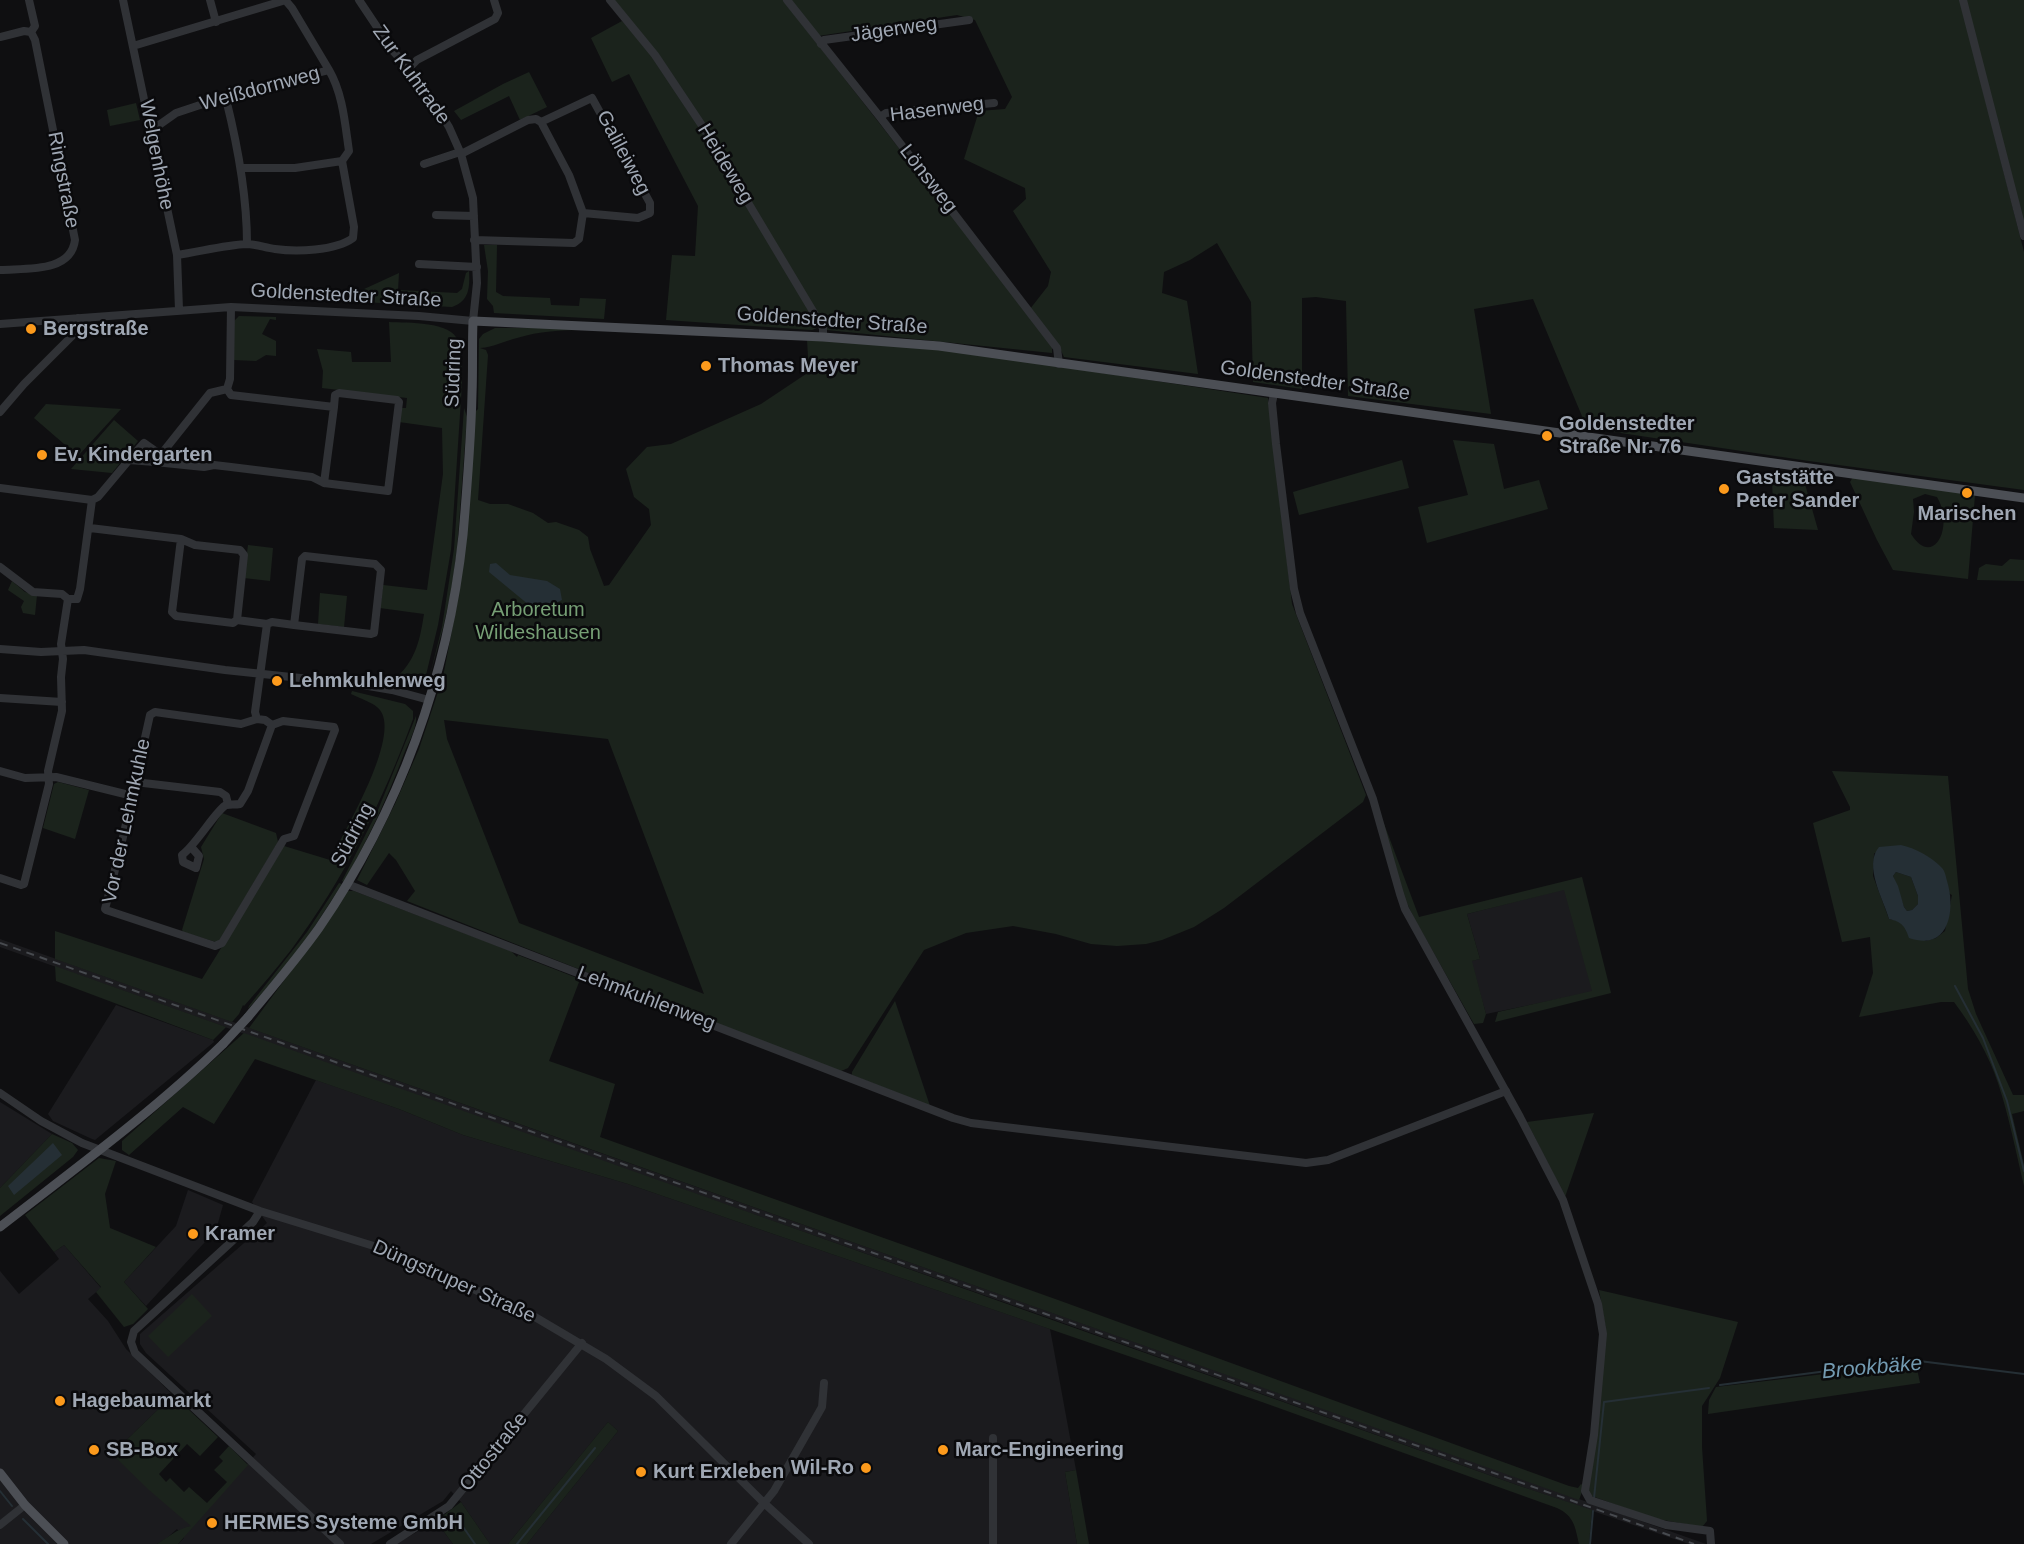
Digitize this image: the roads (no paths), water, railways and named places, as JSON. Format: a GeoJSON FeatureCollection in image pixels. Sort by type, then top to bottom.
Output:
{"type":"FeatureCollection","features":[{"type":"Feature","properties":{"kind":"main road","name":"Goldenstedter Straße"},"geometry":{"type":"LineString","coordinates":[[473,321],[823,337],[939,346],[2024,498]]}},
{"type":"Feature","properties":{"kind":"main road","name":"Südring"},"geometry":{"type":"LineString","coordinates":[[0,1227],[189,1076],[248,1017],[300,954],[347,884],[396,793],[414,747],[449,628],[463,534],[472,394],[473,321]]}},
{"type":"Feature","properties":{"kind":"main road"},"geometry":{"type":"LineString","coordinates":[[0,1473],[25,1505],[64,1544]]}},
{"type":"Feature","properties":{"kind":"street","name":"Ringstraße"},"geometry":{"type":"LineString","coordinates":[[0,270],[57,264],[66,259],[74,248],[75,240],[35,40],[31,32],[35,26],[29,0]]}},
{"type":"Feature","properties":{"kind":"street","name":"Welgenhöhe"},"geometry":{"type":"LineString","coordinates":[[123,0],[177,255],[179,310]]}},
{"type":"Feature","properties":{"kind":"street"},"geometry":{"type":"LineString","coordinates":[[210,0],[216,22]]}},
{"type":"Feature","properties":{"kind":"street","name":"Zur Kuhtrade"},"geometry":{"type":"LineString","coordinates":[[359,0],[393,51],[429,95],[449,127],[460,153],[472,193],[474,216],[477,267],[473,321]]}},
{"type":"Feature","properties":{"kind":"street"},"geometry":{"type":"LineString","coordinates":[[409,68],[417,60],[495,19],[498,13],[494,0]]}},
{"type":"Feature","properties":{"kind":"street","name":"Heideweg"},"geometry":{"type":"LineString","coordinates":[[610,0],[655,55],[701,124],[823,328],[823,337]]}},
{"type":"Feature","properties":{"kind":"street","name":"Lönsweg"},"geometry":{"type":"LineString","coordinates":[[787,0],[1057,348],[1059,364]]}},
{"type":"Feature","properties":{"kind":"street"},"geometry":{"type":"LineString","coordinates":[[1963,0],[2024,236]]}},
{"type":"Feature","properties":{"kind":"street"},"geometry":{"type":"LineString","coordinates":[[133,46],[286,1]]}},
{"type":"Feature","properties":{"kind":"street","name":"Weißdornweg"},"geometry":{"type":"LineString","coordinates":[[152,130],[176,113],[329,70],[286,1]]}},
{"type":"Feature","properties":{"kind":"street","name":"Jägerweg"},"geometry":{"type":"LineString","coordinates":[[821,44],[824,40],[969,20]]}},
{"type":"Feature","properties":{"kind":"street"},"geometry":{"type":"LineString","coordinates":[[0,37],[24,31],[31,32]]}},
{"type":"Feature","properties":{"kind":"street"},"geometry":{"type":"LineString","coordinates":[[177,255],[248,244],[277,249],[315,249],[346,243],[353,238],[354,227],[342,161],[349,151],[336,81],[329,70]]}},
{"type":"Feature","properties":{"kind":"street","name":"Galileiweg"},"geometry":{"type":"LineString","coordinates":[[541,122],[588,98],[595,100],[650,203],[650,213],[638,218],[583,213]]}},
{"type":"Feature","properties":{"kind":"street"},"geometry":{"type":"LineString","coordinates":[[226,99],[242,168],[248,244]]}},
{"type":"Feature","properties":{"kind":"street","name":"Hasenweg"},"geometry":{"type":"LineString","coordinates":[[880,117],[886,113],[994,103]]}},
{"type":"Feature","properties":{"kind":"street"},"geometry":{"type":"LineString","coordinates":[[424,164],[460,153],[528,120],[541,122],[569,175],[583,213],[579,239],[574,243],[474,240]]}},
{"type":"Feature","properties":{"kind":"street"},"geometry":{"type":"LineString","coordinates":[[242,168],[295,168],[342,161]]}},
{"type":"Feature","properties":{"kind":"street"},"geometry":{"type":"LineString","coordinates":[[436,214],[474,216]]}},
{"type":"Feature","properties":{"kind":"street"},"geometry":{"type":"LineString","coordinates":[[419,264],[477,267]]}},
{"type":"Feature","properties":{"kind":"street"},"geometry":{"type":"LineString","coordinates":[[227,389],[230,379],[231,307]]}},
{"type":"Feature","properties":{"kind":"street","name":"Goldenstedter Straße"},"geometry":{"type":"LineString","coordinates":[[0,324],[231,307],[419,316],[473,321]]}},
{"type":"Feature","properties":{"kind":"street"},"geometry":{"type":"LineString","coordinates":[[0,412],[24,384],[78,330],[78,318]]}},
{"type":"Feature","properties":{"kind":"street"},"geometry":{"type":"LineString","coordinates":[[227,389],[231,395],[334,407]]}},
{"type":"Feature","properties":{"kind":"street"},"geometry":{"type":"LineString","coordinates":[[155,462],[210,393],[227,389]]}},
{"type":"Feature","properties":{"kind":"street"},"geometry":{"type":"LineString","coordinates":[[129,460],[204,467],[214,465],[231,467],[312,477],[324,483],[388,491],[399,402],[397,400],[339,393],[335,395],[324,483]]}},
{"type":"Feature","properties":{"kind":"street"},"geometry":{"type":"LineString","coordinates":[[1274,394],[1275,434],[1282,501],[1292,580],[1300,613],[1373,799],[1395,879],[1406,909],[1563,1200],[1598,1304],[1602,1325],[1594,1435],[1585,1491],[1590,1500],[1666,1525],[1710,1531],[1711,1544]]}},
{"type":"Feature","properties":{"kind":"street"},"geometry":{"type":"LineString","coordinates":[[0,488],[92,500],[98,497],[144,443],[161,455]]}},
{"type":"Feature","properties":{"kind":"street"},"geometry":{"type":"LineString","coordinates":[[0,567],[33,592],[62,594],[68,599],[77,599],[90,528],[92,500]]}},
{"type":"Feature","properties":{"kind":"street"},"geometry":{"type":"LineString","coordinates":[[90,528],[181,539],[195,545],[240,550],[244,555],[237,620]]}},
{"type":"Feature","properties":{"kind":"street"},"geometry":{"type":"LineString","coordinates":[[181,539],[172,612],[176,616],[233,623],[237,620],[267,624],[272,622],[294,625],[371,634],[374,633],[381,570],[379,566],[305,556],[302,559],[294,625]]}},
{"type":"Feature","properties":{"kind":"street"},"geometry":{"type":"LineString","coordinates":[[0,878],[24,884],[49,784],[48,771],[62,711],[62,630],[68,599]]}},
{"type":"Feature","properties":{"kind":"street"},"geometry":{"type":"LineString","coordinates":[[257,720],[255,712],[267,624]]}},
{"type":"Feature","properties":{"kind":"street"},"geometry":{"type":"LineString","coordinates":[[0,649],[84,650],[368,686],[429,700]]}},
{"type":"Feature","properties":{"kind":"street"},"geometry":{"type":"LineString","coordinates":[[0,698],[62,702]]}},
{"type":"Feature","properties":{"kind":"street","name":"Vor der Lehmkuhle"},"geometry":{"type":"LineString","coordinates":[[155,712],[241,724],[257,720],[265,720],[272,726],[283,721],[334,727],[335,730],[294,836],[284,839],[222,943],[214,946],[106,910],[150,715],[155,712]]}},
{"type":"Feature","properties":{"kind":"street"},"geometry":{"type":"LineString","coordinates":[[228,804],[234,806],[240,804],[248,791],[272,726]]}},
{"type":"Feature","properties":{"kind":"street"},"geometry":{"type":"LineString","coordinates":[[0,771],[25,778],[56,777],[133,796]]}},
{"type":"Feature","properties":{"kind":"street"},"geometry":{"type":"LineString","coordinates":[[135,782],[167,788],[220,792],[226,796],[228,804]]}},
{"type":"Feature","properties":{"kind":"street"},"geometry":{"type":"LineString","coordinates":[[192,848],[220,809],[228,804]]}},
{"type":"Feature","properties":{"kind":"street","name":"Lehmkuhlenweg"},"geometry":{"type":"LineString","coordinates":[[347,884],[971,1123],[1306,1163],[1328,1160],[1506,1091]]}},
{"type":"Feature","properties":{"kind":"street","name":"Düngstruper Straße"},"geometry":{"type":"LineString","coordinates":[[0,1093],[63,1134],[180,1182],[260,1211],[366,1243],[419,1263],[535,1317],[582,1343],[656,1396],[764,1503],[809,1544]]}},
{"type":"Feature","properties":{"kind":"street"},"geometry":{"type":"LineString","coordinates":[[260,1211],[253,1222],[134,1331],[131,1342],[135,1353],[340,1544]]}},
{"type":"Feature","properties":{"kind":"street","name":"Ottostraße"},"geometry":{"type":"LineString","coordinates":[[390,1544],[449,1506],[582,1343]]}},
{"type":"Feature","properties":{"kind":"street"},"geometry":{"type":"LineString","coordinates":[[731,1544],[774,1491],[822,1407],[824,1383]]}},
{"type":"Feature","properties":{"kind":"street"},"geometry":{"type":"LineString","coordinates":[[993,1438],[993,1544]]}},
{"type":"Feature","properties":{"kind":"street"},"geometry":{"type":"LineString","coordinates":[[0,1525],[25,1505]]}},
{"type":"Feature","properties":{"kind":"waterway"},"geometry":{"type":"LineString","coordinates":[[1955,986],[1983,1038],[2007,1101],[2024,1171]]}},
{"type":"Feature","properties":{"kind":"waterway","name":"Brookbäke"},"geometry":{"type":"LineString","coordinates":[[1720,1385],[1911,1360],[2024,1374]]}},
{"type":"Feature","properties":{"kind":"waterway","name":"Brookbäke"},"geometry":{"type":"LineString","coordinates":[[1594,1498],[1604,1402],[1709,1388]]}},
{"type":"Feature","properties":{"kind":"waterway"},"geometry":{"type":"LineString","coordinates":[[517,1544],[595,1448]]}},
{"type":"Feature","properties":{"kind":"waterway"},"geometry":{"type":"LineString","coordinates":[[0,1491],[12,1506]]}},
{"type":"Feature","properties":{"kind":"waterway","name":"Brookbäke"},"geometry":{"type":"LineString","coordinates":[[1590,1544],[1593,1511]]}},
{"type":"Feature","properties":{"kind":"waterway"},"geometry":{"type":"LineString","coordinates":[[23,1519],[48,1544]]}},
{"type":"Feature","properties":{"kind":"waterway"},"geometry":{"type":"LineString","coordinates":[[461,1524],[475,1544]]}},
{"type":"Feature","properties":{"kind":"railway"},"geometry":{"type":"LineString","coordinates":[[0,943],[1694,1544]]}},
{"type":"Feature","properties":{"kind":"place","name":"Bergstraße"},"geometry":{"type":"Point","coordinates":[31,329]}},
{"type":"Feature","properties":{"kind":"place","name":"Thomas Meyer"},"geometry":{"type":"Point","coordinates":[706,366]}},
{"type":"Feature","properties":{"kind":"place","name":"Goldenstedter Straße Nr. 76"},"geometry":{"type":"Point","coordinates":[1547,436]}},
{"type":"Feature","properties":{"kind":"place","name":"Ev. Kindergarten"},"geometry":{"type":"Point","coordinates":[42,455]}},
{"type":"Feature","properties":{"kind":"place","name":"Gaststätte Peter Sander"},"geometry":{"type":"Point","coordinates":[1724,489]}},
{"type":"Feature","properties":{"kind":"place","name":"Marischen"},"geometry":{"type":"Point","coordinates":[1967,493]}},
{"type":"Feature","properties":{"kind":"place","name":"Lehmkuhlenweg"},"geometry":{"type":"Point","coordinates":[277,681]}},
{"type":"Feature","properties":{"kind":"place","name":"Kramer"},"geometry":{"type":"Point","coordinates":[193,1234]}},
{"type":"Feature","properties":{"kind":"place","name":"Hagebaumarkt"},"geometry":{"type":"Point","coordinates":[60,1401]}},
{"type":"Feature","properties":{"kind":"place","name":"SB-Box"},"geometry":{"type":"Point","coordinates":[94,1450]}},
{"type":"Feature","properties":{"kind":"place","name":"Marc-Engineering"},"geometry":{"type":"Point","coordinates":[943,1450]}},
{"type":"Feature","properties":{"kind":"place","name":"Wil-Ro"},"geometry":{"type":"Point","coordinates":[866,1468]}},
{"type":"Feature","properties":{"kind":"place","name":"Kurt Erxleben"},"geometry":{"type":"Point","coordinates":[641,1472]}},
{"type":"Feature","properties":{"kind":"place","name":"HERMES Systeme GmbH"},"geometry":{"type":"Point","coordinates":[212,1523]}},
{"type":"Feature","properties":{"kind":"park label","name":"Arboretum Wildeshausen"},"geometry":{"type":"Point","coordinates":[538,622]}}]}
